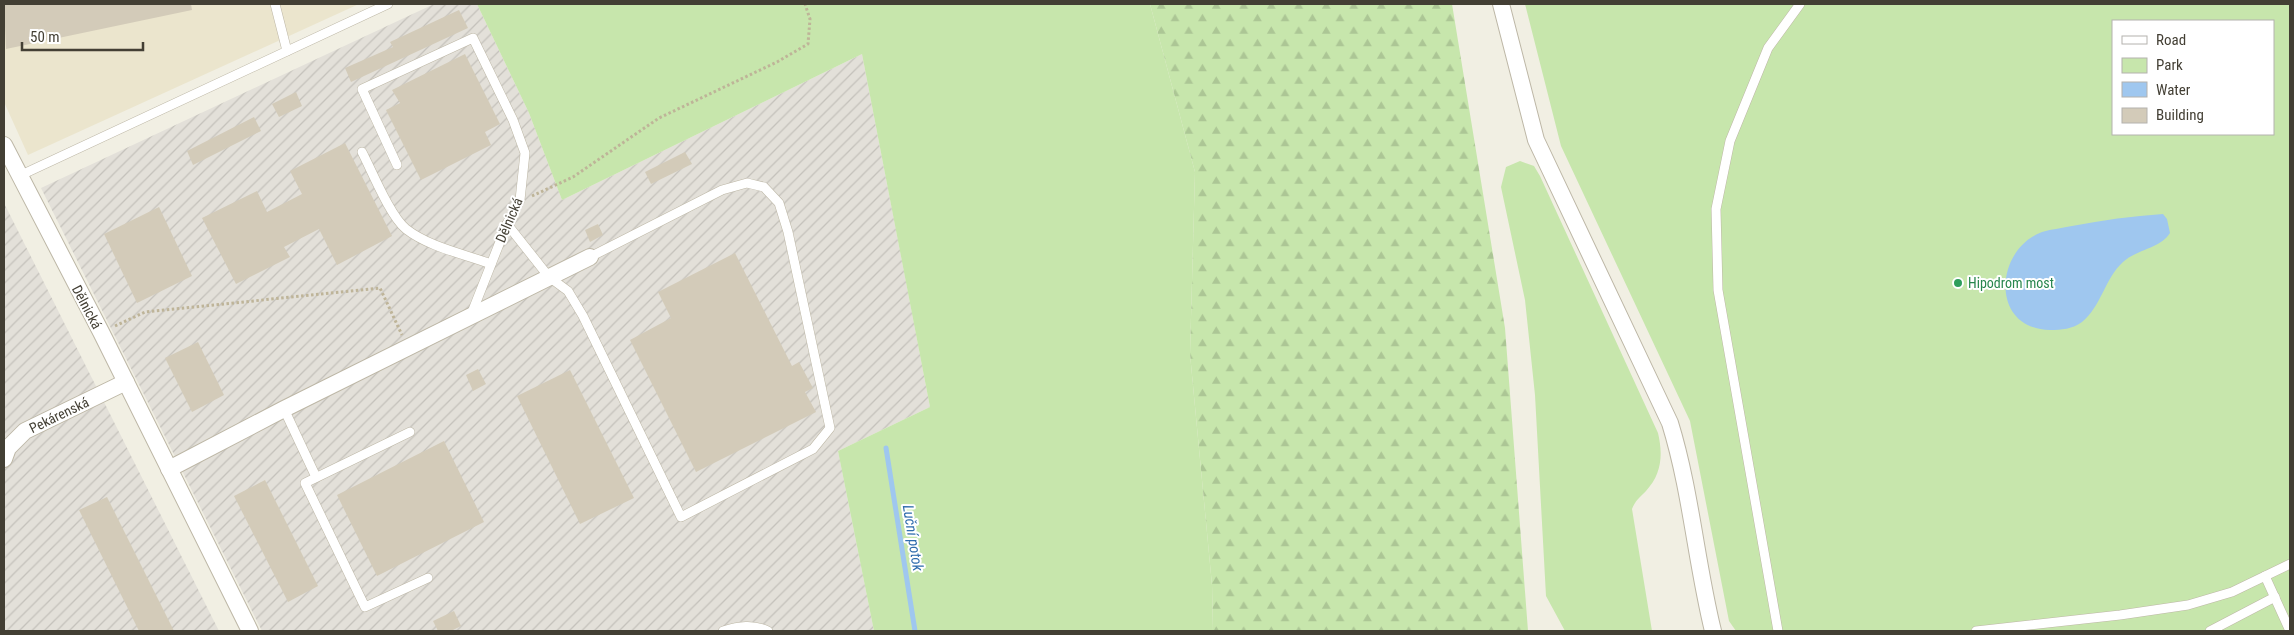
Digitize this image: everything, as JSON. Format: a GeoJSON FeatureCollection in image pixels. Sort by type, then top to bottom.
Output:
{"type":"FeatureCollection","features":[{"type":"Feature","properties":{"kind":"street"},"geometry":{"type":"LineString","coordinates":[[1501,4],[1536,140],[1670,423],[1680,455],[1704,598],[1713,631]]}},
{"type":"Feature","properties":{"kind":"street","name":"Dělnická"},"geometry":{"type":"LineString","coordinates":[[4,145],[126,382],[250,631]]}},
{"type":"Feature","properties":{"kind":"street"},"geometry":{"type":"LineString","coordinates":[[169,469],[284,409],[590,257]]}},
{"type":"Feature","properties":{"kind":"street","name":"Pekárenská"},"geometry":{"type":"LineString","coordinates":[[4,459],[8,448],[25,432],[126,382]]}},
{"type":"Feature","properties":{"kind":"lane"},"geometry":{"type":"LineString","coordinates":[[275,4],[287,51]]}},
{"type":"Feature","properties":{"kind":"lane"},"geometry":{"type":"LineString","coordinates":[[19,176],[388,4]]}},
{"type":"Feature","properties":{"kind":"lane"},"geometry":{"type":"LineString","coordinates":[[1778,631],[1718,290],[1716,209],[1730,141],[1768,48],[1800,4]]}},
{"type":"Feature","properties":{"kind":"lane","name":"Dělnická"},"geometry":{"type":"LineString","coordinates":[[397,164],[362,89],[473,38],[514,120],[525,153],[520,200],[507,224],[470,317]]}},
{"type":"Feature","properties":{"kind":"lane"},"geometry":{"type":"LineString","coordinates":[[362,152],[392,210],[405,228],[438,246],[491,264]]}},
{"type":"Feature","properties":{"kind":"lane"},"geometry":{"type":"LineString","coordinates":[[507,224],[550,278],[568,290],[583,316],[681,516],[813,449],[830,428],[788,232],[779,203],[764,187],[747,183],[722,190],[590,257]]}},
{"type":"Feature","properties":{"kind":"lane"},"geometry":{"type":"LineString","coordinates":[[284,409],[316,477]]}},
{"type":"Feature","properties":{"kind":"lane"},"geometry":{"type":"LineString","coordinates":[[410,432],[305,483],[365,607],[428,578]]}},
{"type":"Feature","properties":{"kind":"lane"},"geometry":{"type":"LineString","coordinates":[[1976,631],[2120,615],[2188,604],[2232,592],[2290,564]]}},
{"type":"Feature","properties":{"kind":"lane"},"geometry":{"type":"LineString","coordinates":[[2265,576],[2290,631]]}},
{"type":"Feature","properties":{"kind":"lane"},"geometry":{"type":"LineString","coordinates":[[2210,631],[2275,598]]}},
{"type":"Feature","properties":{"kind":"lane"},"geometry":{"type":"LineString","coordinates":[[723,631],[734,627],[756,625],[768,631]]}},
{"type":"Feature","properties":{"kind":"path"},"geometry":{"type":"LineString","coordinates":[[520,200],[573,177],[658,118],[777,62],[808,44],[810,19],[805,4]]}},
{"type":"Feature","properties":{"kind":"path"},"geometry":{"type":"LineString","coordinates":[[100,332],[145,312],[380,288],[409,348]]}},
{"type":"Feature","properties":{"kind":"shaded area"},"geometry":{"type":"Polygon","coordinates":[[[4,4],[359,4],[28,155],[4,102],[4,4]]]}},
{"type":"Feature","properties":{"kind":"shaded area"},"geometry":{"type":"Polygon","coordinates":[[[434,4],[477,4],[529,113],[562,200],[862,54],[930,407],[838,451],[874,631],[262,631],[41,188],[434,4]]]}},
{"type":"Feature","properties":{"kind":"shaded area"},"geometry":{"type":"Polygon","coordinates":[[[4,203],[219,631],[4,631],[4,203]]]}},
{"type":"Feature","properties":{"kind":"green space"},"geometry":{"type":"Polygon","coordinates":[[[477,4],[1150,4],[1195,172],[1190,354],[1212,585],[1213,631],[874,631],[838,451],[930,407],[862,54],[562,200],[529,113],[477,4]]]}},
{"type":"Feature","properties":{"kind":"green space"},"geometry":{"type":"Polygon","coordinates":[[[1150,4],[1452,4],[1505,328],[1528,631],[1213,631],[1212,585],[1190,354],[1195,172],[1150,4]]]}},
{"type":"Feature","properties":{"kind":"green space","name":"Hipodrom most"},"geometry":{"type":"Polygon","coordinates":[[[1525,4],[2290,4],[2290,631],[1736,631],[1729,621],[1690,421],[1561,146],[1525,4]]]}},
{"type":"Feature","properties":{"kind":"green space"},"geometry":{"type":"Polygon","coordinates":[[[1520,161],[1534,166],[1540,176],[1658,433],[1661,456],[1658,471],[1651,484],[1636,501],[1632,509],[1652,631],[1565,631],[1546,596],[1535,395],[1525,300],[1501,187],[1506,167],[1520,161]]]}},
{"type":"Feature","properties":{"kind":"water"},"geometry":{"type":"Polygon","coordinates":[[[2163,214],[2167,219],[2170,233],[2154,246],[2135,254],[2123,262],[2112,276],[2094,309],[2082,322],[2067,329],[2058,330],[2030,326],[2017,317],[2008,303],[2006,287],[2008,271],[2015,255],[2026,241],[2042,232],[2050,230],[2106,220],[2163,214]]]}},
{"type":"Feature","properties":{"kind":"building"},"geometry":{"type":"Polygon","coordinates":[[[4,4],[191,4],[192,10],[6,49],[4,4]]]}},
{"type":"Feature","properties":{"kind":"building"},"geometry":{"type":"Polygon","coordinates":[[[459,10],[468,28],[351,82],[345,68],[393,47],[390,42],[459,10]]]}},
{"type":"Feature","properties":{"kind":"building"},"geometry":{"type":"Polygon","coordinates":[[[465,54],[500,124],[485,132],[491,145],[421,180],[386,110],[400,103],[392,90],[465,54]]]}},
{"type":"Feature","properties":{"kind":"building"},"geometry":{"type":"Polygon","coordinates":[[[296,92],[302,106],[279,117],[272,104],[296,92]]]}},
{"type":"Feature","properties":{"kind":"building"},"geometry":{"type":"Polygon","coordinates":[[[254,117],[261,131],[193,165],[187,151],[254,117]]]}},
{"type":"Feature","properties":{"kind":"building"},"geometry":{"type":"Polygon","coordinates":[[[345,143],[392,236],[337,265],[319,229],[284,247],[290,257],[236,284],[202,218],[257,191],[267,212],[302,194],[290,171],[345,143]]]}},
{"type":"Feature","properties":{"kind":"building"},"geometry":{"type":"Polygon","coordinates":[[[685,152],[692,164],[651,184],[645,172],[685,152]]]}},
{"type":"Feature","properties":{"kind":"building"},"geometry":{"type":"Polygon","coordinates":[[[159,207],[192,276],[137,303],[104,234],[159,207]]]}},
{"type":"Feature","properties":{"kind":"building"},"geometry":{"type":"Polygon","coordinates":[[[598,224],[603,235],[590,242],[585,230],[598,224]]]}},
{"type":"Feature","properties":{"kind":"building"},"geometry":{"type":"Polygon","coordinates":[[[735,253],[792,366],[799,362],[813,388],[805,392],[816,412],[696,472],[630,340],[671,318],[658,292],[735,253]]]}},
{"type":"Feature","properties":{"kind":"building"},"geometry":{"type":"Polygon","coordinates":[[[198,342],[224,395],[192,412],[165,358],[198,342]]]}},
{"type":"Feature","properties":{"kind":"building"},"geometry":{"type":"Polygon","coordinates":[[[478,369],[486,384],[473,391],[466,375],[478,369]]]}},
{"type":"Feature","properties":{"kind":"building"},"geometry":{"type":"Polygon","coordinates":[[[570,370],[634,498],[580,524],[517,396],[570,370]]]}},
{"type":"Feature","properties":{"kind":"building"},"geometry":{"type":"Polygon","coordinates":[[[444,441],[484,522],[377,576],[337,495],[444,441]]]}},
{"type":"Feature","properties":{"kind":"building"},"geometry":{"type":"Polygon","coordinates":[[[265,480],[318,586],[288,602],[234,496],[265,480]]]}},
{"type":"Feature","properties":{"kind":"building"},"geometry":{"type":"Polygon","coordinates":[[[107,497],[174,631],[139,631],[79,510],[107,497]]]}},
{"type":"Feature","properties":{"kind":"building"},"geometry":{"type":"Polygon","coordinates":[[[454,611],[461,626],[451,631],[438,631],[433,621],[454,611]]]}},
{"type":"Feature","properties":{"kind":"waterway","name":"Luční potok"},"geometry":{"type":"LineString","coordinates":[[886,448],[915,631]]}},
{"type":"Feature","properties":{"kind":"place","name":"Hipodrom most"},"geometry":{"type":"Point","coordinates":[1958,283]}}]}
